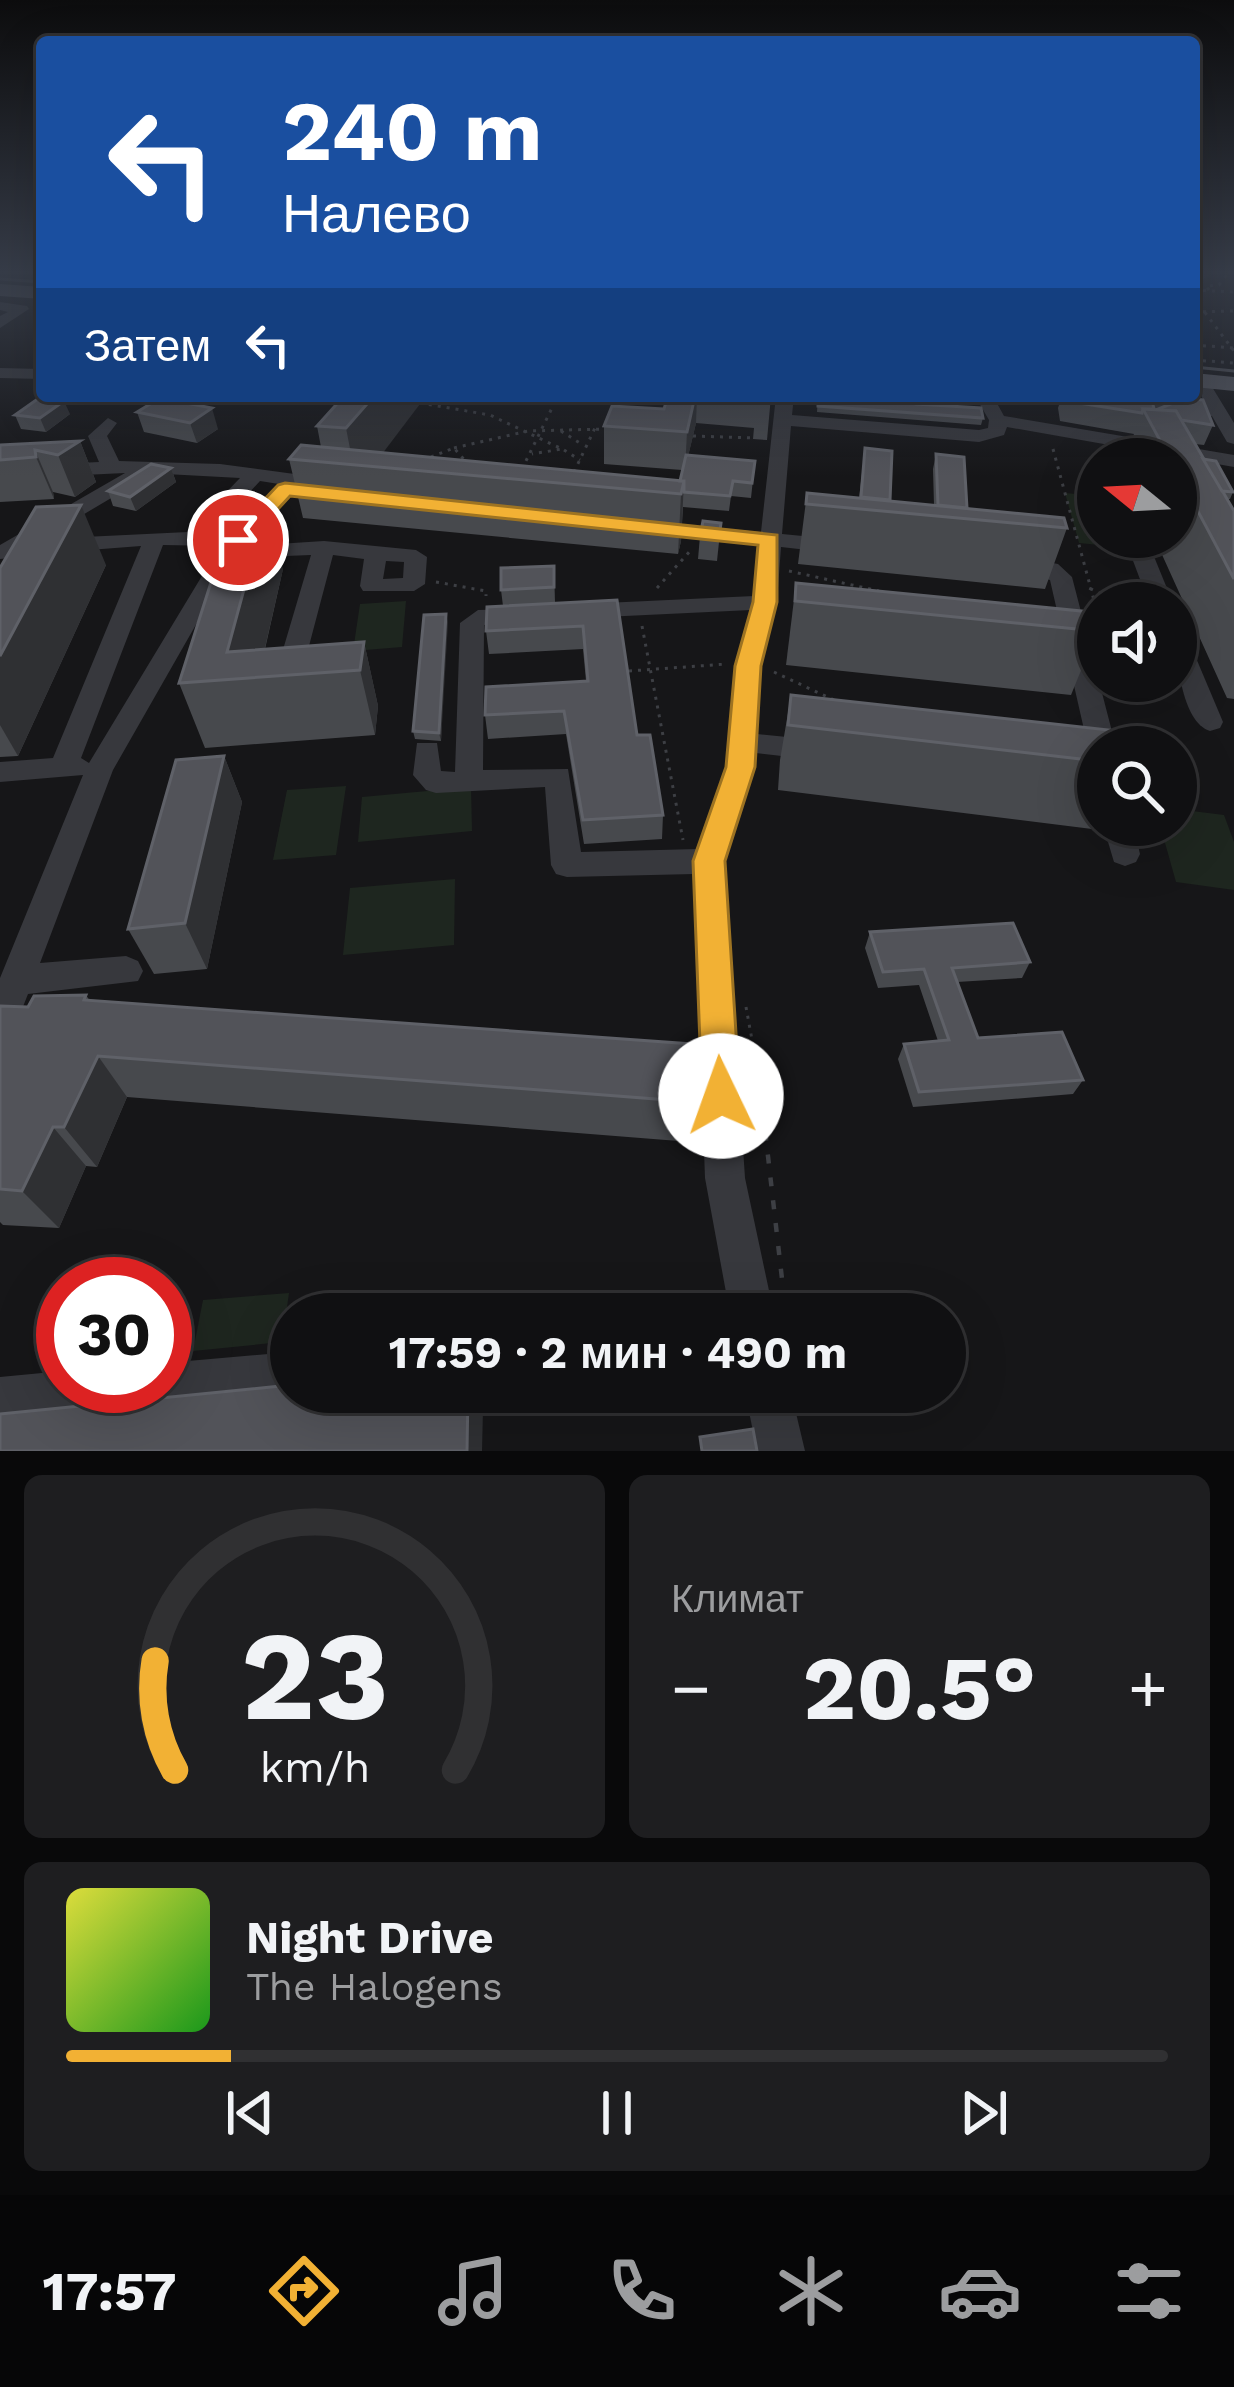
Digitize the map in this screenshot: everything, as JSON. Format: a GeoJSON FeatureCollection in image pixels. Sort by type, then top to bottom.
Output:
{"type":"FeatureCollection","features":[{"type":"Feature","properties":{"kind":"main road"},"geometry":{"type":"LineString","coordinates":[[1200,375],[1234,384]]}},
{"type":"Feature","properties":{"kind":"street"},"geometry":{"type":"LineString","coordinates":[[0,374],[36,374]]}},
{"type":"Feature","properties":{"kind":"street"},"geometry":{"type":"LineString","coordinates":[[1200,381],[1234,438]]}},
{"type":"Feature","properties":{"kind":"street"},"geometry":{"type":"LineString","coordinates":[[18,387],[36,388]]}},
{"type":"Feature","properties":{"kind":"street"},"geometry":{"type":"LineString","coordinates":[[748,1293],[707,1053],[693,860],[741,767],[772,554],[780,412],[979,436],[997,431],[998,420],[988,402]]}},
{"type":"Feature","properties":{"kind":"street"},"geometry":{"type":"LineString","coordinates":[[1105,402],[1214,411]]}},
{"type":"Feature","properties":{"kind":"street"},"geometry":{"type":"LineString","coordinates":[[998,420],[1230,463]]}},
{"type":"Feature","properties":{"kind":"street"},"geometry":{"type":"LineString","coordinates":[[107,423],[97,436],[111,466]]}},
{"type":"Feature","properties":{"kind":"street"},"geometry":{"type":"LineString","coordinates":[[1197,464],[1230,463]]}},
{"type":"Feature","properties":{"kind":"street"},"geometry":{"type":"LineString","coordinates":[[2,553],[152,466]]}},
{"type":"Feature","properties":{"kind":"street"},"geometry":{"type":"LineString","coordinates":[[0,473],[152,466],[296,478],[364,497]]}},
{"type":"Feature","properties":{"kind":"street"},"geometry":{"type":"LineString","coordinates":[[196,537],[256,473]]}},
{"type":"Feature","properties":{"kind":"street"},"geometry":{"type":"LineString","coordinates":[[44,1019],[0,1021],[99,770],[232,547],[296,478]]}},
{"type":"Feature","properties":{"kind":"street"},"geometry":{"type":"LineString","coordinates":[[630,525],[695,532],[772,554],[849,547]]}},
{"type":"Feature","properties":{"kind":"street"},"geometry":{"type":"LineString","coordinates":[[46,546],[196,537],[232,547],[376,552],[416,557],[417,579],[405,587],[371,586],[376,552]]}},
{"type":"Feature","properties":{"kind":"street"},"geometry":{"type":"LineString","coordinates":[[64,766],[155,538]]}},
{"type":"Feature","properties":{"kind":"street"},"geometry":{"type":"LineString","coordinates":[[302,691],[288,687],[287,677],[324,548]]}},
{"type":"Feature","properties":{"kind":"street"},"geometry":{"type":"LineString","coordinates":[[987,560],[1033,564],[1061,577],[1068,664],[1096,710],[1099,726]]}},
{"type":"Feature","properties":{"kind":"street"},"geometry":{"type":"LineString","coordinates":[[470,780],[472,623],[489,616],[638,608],[760,616],[790,633]]}},
{"type":"Feature","properties":{"kind":"street"},"geometry":{"type":"LineString","coordinates":[[1197,690],[1210,722]]}},
{"type":"Feature","properties":{"kind":"street"},"geometry":{"type":"LineString","coordinates":[[743,742],[841,753]]}},
{"type":"Feature","properties":{"kind":"street"},"geometry":{"type":"LineString","coordinates":[[427,750],[429,780],[558,776],[567,865],[693,860]]}},
{"type":"Feature","properties":{"kind":"street"},"geometry":{"type":"LineString","coordinates":[[0,772],[64,766],[99,770]]}},
{"type":"Feature","properties":{"kind":"street"},"geometry":{"type":"LineString","coordinates":[[16,980],[126,970]]}},
{"type":"Feature","properties":{"kind":"street"},"geometry":{"type":"LineString","coordinates":[[0,1400],[270,1377]]}},
{"type":"Feature","properties":{"kind":"street"},"geometry":{"type":"LineString","coordinates":[[773,1413],[781,1451]]}},
{"type":"Feature","properties":{"kind":"path"},"geometry":{"type":"LineString","coordinates":[[1200,346],[1233,349]]}},
{"type":"Feature","properties":{"kind":"path"},"geometry":{"type":"LineString","coordinates":[[1200,373],[1234,363]]}},
{"type":"Feature","properties":{"kind":"path"},"geometry":{"type":"LineString","coordinates":[[419,402],[490,415],[530,430],[580,460]]}},
{"type":"Feature","properties":{"kind":"path"},"geometry":{"type":"LineString","coordinates":[[518,477],[552,408]]}},
{"type":"Feature","properties":{"kind":"path"},"geometry":{"type":"LineString","coordinates":[[690,436],[780,412]]}},
{"type":"Feature","properties":{"kind":"path"},"geometry":{"type":"LineString","coordinates":[[415,462],[490,436],[544,428],[617,430]]}},
{"type":"Feature","properties":{"kind":"path"},"geometry":{"type":"LineString","coordinates":[[557,428],[585,446]]}},
{"type":"Feature","properties":{"kind":"path"},"geometry":{"type":"LineString","coordinates":[[568,485],[595,428]]}},
{"type":"Feature","properties":{"kind":"path"},"geometry":{"type":"LineString","coordinates":[[1048,429],[1089,582]]}},
{"type":"Feature","properties":{"kind":"path"},"geometry":{"type":"LineString","coordinates":[[454,448],[474,471]]}},
{"type":"Feature","properties":{"kind":"path"},"geometry":{"type":"LineString","coordinates":[[530,454],[562,449]]}},
{"type":"Feature","properties":{"kind":"path"},"geometry":{"type":"LineString","coordinates":[[576,469],[587,478]]}},
{"type":"Feature","properties":{"kind":"path"},"geometry":{"type":"LineString","coordinates":[[693,860],[683,840],[638,608],[689,556],[695,532]]}},
{"type":"Feature","properties":{"kind":"path"},"geometry":{"type":"LineString","coordinates":[[772,554],[892,595]]}},
{"type":"Feature","properties":{"kind":"path"},"geometry":{"type":"LineString","coordinates":[[1061,577],[1077,583]]}},
{"type":"Feature","properties":{"kind":"path"},"geometry":{"type":"LineString","coordinates":[[417,579],[486,591],[489,616]]}},
{"type":"Feature","properties":{"kind":"path"},"geometry":{"type":"LineString","coordinates":[[624,671],[734,664]]}},
{"type":"Feature","properties":{"kind":"path"},"geometry":{"type":"LineString","coordinates":[[761,668],[806,683],[841,704]]}},
{"type":"Feature","properties":{"kind":"path"},"geometry":{"type":"LineString","coordinates":[[745,1004],[763,1103],[784,1293]]}},
{"type":"Feature","properties":{"kind":"shaded area"},"geometry":{"type":"Polygon","coordinates":[[[1065,493],[1077,494],[1077,536],[1065,493]]]}},
{"type":"Feature","properties":{"kind":"shaded area"},"geometry":{"type":"Polygon","coordinates":[[[406,601],[402,647],[353,651],[360,604],[406,601]]]}},
{"type":"Feature","properties":{"kind":"shaded area"},"geometry":{"type":"Polygon","coordinates":[[[346,786],[336,855],[273,860],[287,790],[346,786]]]}},
{"type":"Feature","properties":{"kind":"shaded area"},"geometry":{"type":"Polygon","coordinates":[[[471,787],[472,831],[358,842],[362,797],[471,787]]]}},
{"type":"Feature","properties":{"kind":"shaded area"},"geometry":{"type":"Polygon","coordinates":[[[1197,812],[1224,815],[1234,842],[1234,890],[1176,882],[1166,846],[1197,846],[1197,812]]]}},
{"type":"Feature","properties":{"kind":"shaded area"},"geometry":{"type":"Polygon","coordinates":[[[455,879],[454,945],[343,955],[350,888],[455,879]]]}},
{"type":"Feature","properties":{"kind":"shaded area"},"geometry":{"type":"Polygon","coordinates":[[[270,1295],[270,1343],[193,1351],[203,1300],[270,1295]]]}},
{"type":"Feature","properties":{"kind":"building"},"geometry":{"type":"Polygon","coordinates":[[[36,400],[63,402],[40,418],[15,415],[36,400]]]}},
{"type":"Feature","properties":{"kind":"building"},"geometry":{"type":"Polygon","coordinates":[[[1203,400],[1213,425],[1181,420],[1176,411],[1156,410],[1175,402],[1203,400]]]}},
{"type":"Feature","properties":{"kind":"building"},"geometry":{"type":"Polygon","coordinates":[[[153,402],[212,408],[190,423],[137,412],[153,402]]]}},
{"type":"Feature","properties":{"kind":"building"},"geometry":{"type":"Polygon","coordinates":[[[339,402],[369,402],[346,428],[317,426],[339,402]]]}},
{"type":"Feature","properties":{"kind":"building"},"geometry":{"type":"Polygon","coordinates":[[[666,402],[694,402],[687,432],[604,426],[612,406],[664,409],[666,402]]]}},
{"type":"Feature","properties":{"kind":"building"},"geometry":{"type":"Polygon","coordinates":[[[818,402],[916,402],[981,408],[983,418],[818,406],[818,402]]]}},
{"type":"Feature","properties":{"kind":"building"},"geometry":{"type":"Polygon","coordinates":[[[1072,402],[1152,402],[1154,409],[1142,413],[1072,402]]]}},
{"type":"Feature","properties":{"kind":"building"},"geometry":{"type":"Polygon","coordinates":[[[1143,409],[1176,411],[1192,438],[1159,438],[1143,409]]]}},
{"type":"Feature","properties":{"kind":"building"},"geometry":{"type":"Polygon","coordinates":[[[80,441],[58,455],[35,450],[36,457],[0,460],[0,445],[80,441]]]}},
{"type":"Feature","properties":{"kind":"building"},"geometry":{"type":"Polygon","coordinates":[[[301,445],[684,481],[681,494],[289,459],[301,445]]]}},
{"type":"Feature","properties":{"kind":"building"},"geometry":{"type":"Polygon","coordinates":[[[1197,447],[1234,511],[1234,579],[1197,509],[1197,447]]]}},
{"type":"Feature","properties":{"kind":"building"},"geometry":{"type":"Polygon","coordinates":[[[865,448],[892,451],[890,500],[861,497],[865,448]]]}},
{"type":"Feature","properties":{"kind":"building"},"geometry":{"type":"Polygon","coordinates":[[[936,454],[964,457],[967,508],[938,505],[936,454]]]}},
{"type":"Feature","properties":{"kind":"building"},"geometry":{"type":"Polygon","coordinates":[[[686,455],[755,461],[752,483],[733,481],[730,496],[684,492],[684,481],[680,481],[686,455]]]}},
{"type":"Feature","properties":{"kind":"building"},"geometry":{"type":"Polygon","coordinates":[[[1203,459],[1216,461],[1233,492],[1222,491],[1203,459]]]}},
{"type":"Feature","properties":{"kind":"building"},"geometry":{"type":"Polygon","coordinates":[[[151,464],[171,468],[130,497],[108,491],[151,464]]]}},
{"type":"Feature","properties":{"kind":"building"},"geometry":{"type":"Polygon","coordinates":[[[807,493],[1064,518],[1067,528],[806,504],[807,493]]]}},
{"type":"Feature","properties":{"kind":"building"},"geometry":{"type":"Polygon","coordinates":[[[81,505],[0,656],[0,568],[36,507],[81,505]]]}},
{"type":"Feature","properties":{"kind":"building"},"geometry":{"type":"Polygon","coordinates":[[[266,508],[227,652],[364,642],[360,670],[179,683],[234,510],[266,508]]]}},
{"type":"Feature","properties":{"kind":"building"},"geometry":{"type":"Polygon","coordinates":[[[703,521],[721,523],[719,538],[700,536],[703,521]]]}},
{"type":"Feature","properties":{"kind":"building"},"geometry":{"type":"Polygon","coordinates":[[[554,566],[554,587],[501,590],[501,568],[554,566]]]}},
{"type":"Feature","properties":{"kind":"building"},"geometry":{"type":"Polygon","coordinates":[[[796,583],[1077,611],[1077,629],[795,601],[796,583]]]}},
{"type":"Feature","properties":{"kind":"building"},"geometry":{"type":"Polygon","coordinates":[[[617,600],[637,735],[650,735],[663,815],[583,820],[564,711],[485,715],[486,687],[588,681],[583,626],[486,631],[487,607],[617,600]]]}},
{"type":"Feature","properties":{"kind":"building"},"geometry":{"type":"Polygon","coordinates":[[[446,614],[439,733],[413,731],[424,615],[446,614]]]}},
{"type":"Feature","properties":{"kind":"building"},"geometry":{"type":"Polygon","coordinates":[[[791,695],[1077,726],[1077,759],[788,725],[791,695]]]}},
{"type":"Feature","properties":{"kind":"building"},"geometry":{"type":"Polygon","coordinates":[[[224,756],[185,923],[128,929],[176,760],[224,756]]]}},
{"type":"Feature","properties":{"kind":"building"},"geometry":{"type":"Polygon","coordinates":[[[1013,923],[1030,962],[952,968],[978,1038],[1062,1032],[1083,1080],[919,1092],[904,1044],[949,1040],[924,969],[883,972],[870,932],[1013,923]]]}},
{"type":"Feature","properties":{"kind":"building"},"geometry":{"type":"Polygon","coordinates":[[[86,995],[84,1000],[692,1044],[695,1102],[98,1056],[64,1127],[53,1127],[22,1191],[0,1189],[0,1006],[28,1007],[34,996],[86,995]]]}},
{"type":"Feature","properties":{"kind":"building"},"geometry":{"type":"Polygon","coordinates":[[[270,1387],[270,1413],[468,1413],[467,1451],[0,1451],[0,1414],[192,1413],[192,1395],[270,1387]]]}},
{"type":"Feature","properties":{"kind":"building"},"geometry":{"type":"Polygon","coordinates":[[[753,1429],[757,1451],[702,1451],[700,1437],[753,1429]]]}},
{"type":"Feature","properties":{"kind":"tram line"},"geometry":{"type":"LineString","coordinates":[[1200,368],[1234,371]]}},
{"type":"Feature","properties":{"kind":"route"},"geometry":{"type":"LineString","coordinates":[[238,540],[285,489],[769,539],[765,602],[748,666],[741,767],[709,861],[721,1096]]}}]}
